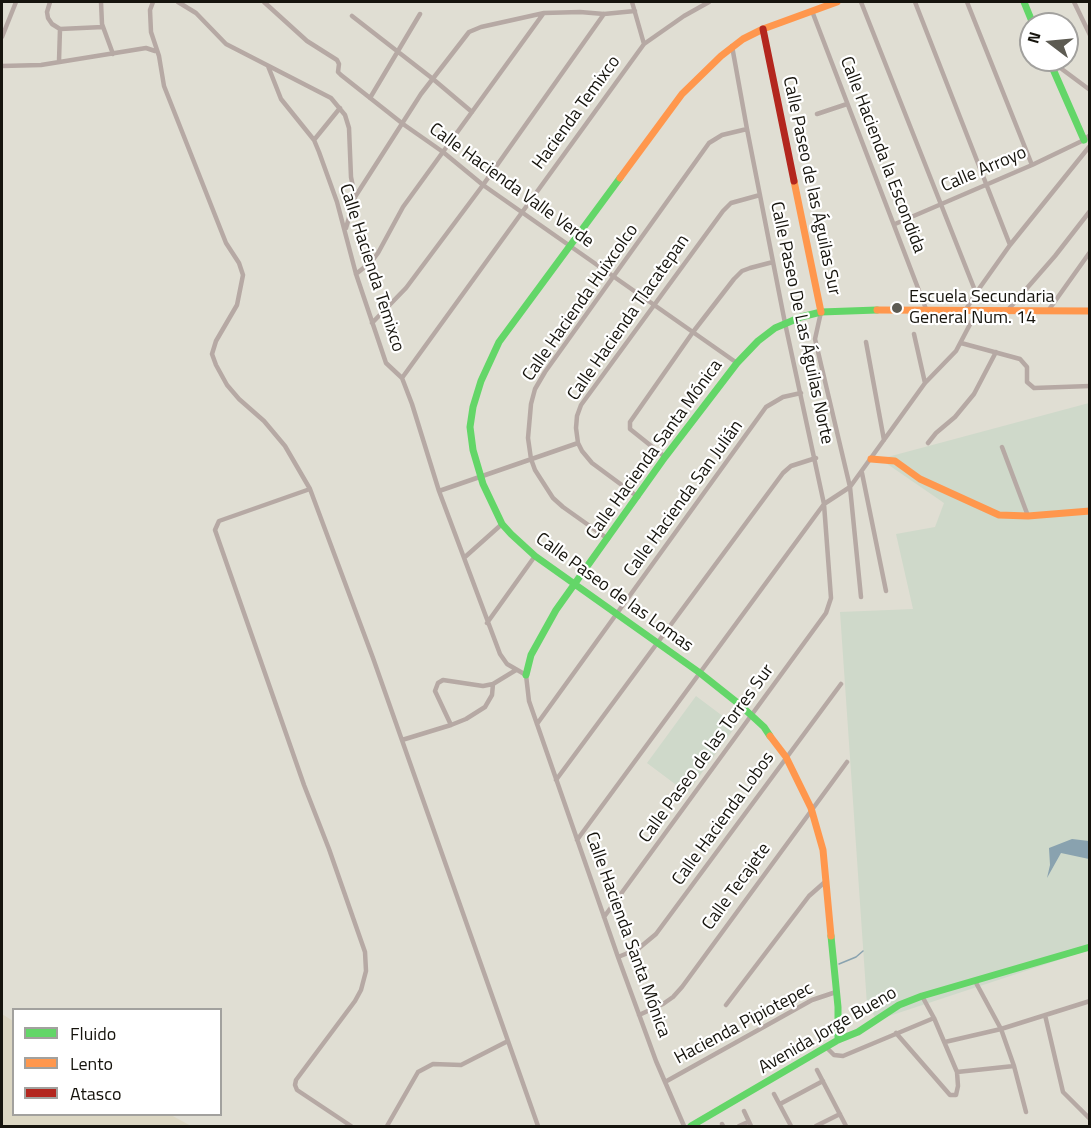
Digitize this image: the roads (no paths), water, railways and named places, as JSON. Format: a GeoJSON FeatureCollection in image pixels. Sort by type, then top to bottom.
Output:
{"type":"FeatureCollection","features":[{"type":"Feature","properties":{"kind":"street"},"geometry":{"type":"LineString","coordinates":[[2,37],[16,2]]}},
{"type":"Feature","properties":{"kind":"street"},"geometry":{"type":"LineString","coordinates":[[50,2],[48,18],[60,29],[103,27]]}},
{"type":"Feature","properties":{"kind":"street"},"geometry":{"type":"LineString","coordinates":[[101,2],[103,27],[113,54]]}},
{"type":"Feature","properties":{"kind":"street"},"geometry":{"type":"LineString","coordinates":[[153,2],[150,10],[151,32],[155,51],[159,56],[164,86],[225,243],[239,263],[243,275],[237,305],[216,341],[212,354],[227,385],[264,421],[285,446],[310,489],[402,740],[538,1126]]}},
{"type":"Feature","properties":{"kind":"street"},"geometry":{"type":"LineString","coordinates":[[178,2],[196,13],[226,44],[323,92],[340,108],[349,128],[351,177],[355,197]]}},
{"type":"Feature","properties":{"kind":"street","name":"Calle Hacienda Valle Verde"},"geometry":{"type":"LineString","coordinates":[[264,2],[307,41],[337,60],[338,72],[404,124],[483,184],[737,363]]}},
{"type":"Feature","properties":{"kind":"street"},"geometry":{"type":"LineString","coordinates":[[632,2],[644,44]]}},
{"type":"Feature","properties":{"kind":"street","name":"Hacienda Temixco"},"geometry":{"type":"LineString","coordinates":[[402,378],[644,44],[684,16],[709,2]]}},
{"type":"Feature","properties":{"kind":"street","name":"Calle Paseo de las Lomas"},"geometry":{"type":"LineString","coordinates":[[837,2],[763,29],[732,46],[682,94],[499,342],[472,406],[470,427],[480,475],[502,524],[519,543],[700,673],[753,716],[786,757],[819,830],[826,881],[838,1040]]}},
{"type":"Feature","properties":{"kind":"street"},"geometry":{"type":"LineString","coordinates":[[861,2],[976,293]]}},
{"type":"Feature","properties":{"kind":"street"},"geometry":{"type":"LineString","coordinates":[[915,2],[1010,245]]}},
{"type":"Feature","properties":{"kind":"street"},"geometry":{"type":"LineString","coordinates":[[967,2],[1032,165]]}},
{"type":"Feature","properties":{"kind":"street"},"geometry":{"type":"LineString","coordinates":[[1074,2],[1089,35]]}},
{"type":"Feature","properties":{"kind":"street"},"geometry":{"type":"LineString","coordinates":[[345,232],[355,197],[415,104],[469,32],[481,27],[544,13],[604,14],[635,11]]}},
{"type":"Feature","properties":{"kind":"street","name":"Calle Hacienda la Escondida"},"geometry":{"type":"LineString","coordinates":[[812,11],[926,309]]}},
{"type":"Feature","properties":{"kind":"street"},"geometry":{"type":"LineString","coordinates":[[356,274],[378,253],[404,207],[544,13]]}},
{"type":"Feature","properties":{"kind":"street"},"geometry":{"type":"LineString","coordinates":[[370,98],[420,14]]}},
{"type":"Feature","properties":{"kind":"street"},"geometry":{"type":"LineString","coordinates":[[372,323],[406,288],[604,14]]}},
{"type":"Feature","properties":{"kind":"street"},"geometry":{"type":"LineString","coordinates":[[352,16],[472,112]]}},
{"type":"Feature","properties":{"kind":"street"},"geometry":{"type":"LineString","coordinates":[[59,61],[60,29]]}},
{"type":"Feature","properties":{"kind":"street","name":"Calle Paseo de las Águilas Sur"},"geometry":{"type":"LineString","coordinates":[[763,29],[821,312],[815,339],[850,487],[861,597]]}},
{"type":"Feature","properties":{"kind":"street","name":"Calle Paseo De Las Águilas Norte"},"geometry":{"type":"LineString","coordinates":[[732,46],[785,323],[825,504],[831,598],[829,606]]}},
{"type":"Feature","properties":{"kind":"street"},"geometry":{"type":"LineString","coordinates":[[2,66],[41,65],[146,48],[155,51]]}},
{"type":"Feature","properties":{"kind":"street","name":"Calle Hacienda Temixco"},"geometry":{"type":"LineString","coordinates":[[268,66],[281,99],[314,140],[337,202],[356,274],[386,363],[402,378],[416,413],[439,491],[500,654],[507,664],[526,675]]}},
{"type":"Feature","properties":{"kind":"street"},"geometry":{"type":"LineString","coordinates":[[965,311],[1010,245],[1089,147],[1087,137],[1055,72]]}},
{"type":"Feature","properties":{"kind":"street"},"geometry":{"type":"LineString","coordinates":[[1065,72],[1089,90]]}},
{"type":"Feature","properties":{"kind":"street"},"geometry":{"type":"LineString","coordinates":[[817,114],[847,104]]}},
{"type":"Feature","properties":{"kind":"street"},"geometry":{"type":"LineString","coordinates":[[314,140],[340,108]]}},
{"type":"Feature","properties":{"kind":"street","name":"Calle Hacienda Huixcolco"},"geometry":{"type":"LineString","coordinates":[[608,539],[563,507],[535,470],[531,459],[529,422],[535,389],[709,143],[715,138],[747,129]]}},
{"type":"Feature","properties":{"kind":"street","name":"Calle Arroyo"},"geometry":{"type":"LineString","coordinates":[[895,224],[1032,165],[1087,137]]}},
{"type":"Feature","properties":{"kind":"street","name":"Calle Hacienda Tlacatepan"},"geometry":{"type":"LineString","coordinates":[[578,443],[577,416],[581,405],[654,305],[723,211],[731,203],[760,195]]}},
{"type":"Feature","properties":{"kind":"street"},"geometry":{"type":"LineString","coordinates":[[1007,311],[1055,256],[1089,211]]}},
{"type":"Feature","properties":{"kind":"street"},"geometry":{"type":"LineString","coordinates":[[1048,311],[1089,252]]}},
{"type":"Feature","properties":{"kind":"street"},"geometry":{"type":"LineString","coordinates":[[665,457],[630,429],[630,422],[693,332],[734,279],[742,271],[773,262]]}},
{"type":"Feature","properties":{"kind":"street","name":"Calle Hacienda Santa Mónica"},"geometry":{"type":"LineString","coordinates":[[684,1126],[639,1015],[530,701],[526,675],[531,655],[541,634],[665,457],[737,363],[758,341],[785,323],[821,312],[926,309],[1089,311]]}},
{"type":"Feature","properties":{"kind":"street"},"geometry":{"type":"LineString","coordinates":[[577,840],[825,504],[850,487],[925,383],[956,351],[977,311]]}},
{"type":"Feature","properties":{"kind":"street"},"geometry":{"type":"LineString","coordinates":[[914,334],[925,383]]}},
{"type":"Feature","properties":{"kind":"street"},"geometry":{"type":"LineString","coordinates":[[866,342],[884,440]]}},
{"type":"Feature","properties":{"kind":"street"},"geometry":{"type":"LineString","coordinates":[[961,343],[1020,359],[1024,362],[1027,382],[1034,388],[1089,387]]}},
{"type":"Feature","properties":{"kind":"street"},"geometry":{"type":"LineString","coordinates":[[928,443],[955,417],[974,394],[996,352]]}},
{"type":"Feature","properties":{"kind":"street","name":"Calle Hacienda San Julián"},"geometry":{"type":"LineString","coordinates":[[537,724],[766,407],[783,397],[801,393]]}},
{"type":"Feature","properties":{"kind":"street"},"geometry":{"type":"LineString","coordinates":[[439,491],[578,443],[586,458],[638,497]]}},
{"type":"Feature","properties":{"kind":"street"},"geometry":{"type":"LineString","coordinates":[[1002,447],[1028,516]]}},
{"type":"Feature","properties":{"kind":"street"},"geometry":{"type":"LineString","coordinates":[[556,780],[783,473],[791,466],[816,458]]}},
{"type":"Feature","properties":{"kind":"street"},"geometry":{"type":"LineString","coordinates":[[870,459],[894,461],[920,479],[999,515],[1028,516],[1089,511]]}},
{"type":"Feature","properties":{"kind":"street"},"geometry":{"type":"LineString","coordinates":[[862,472],[886,591]]}},
{"type":"Feature","properties":{"kind":"street"},"geometry":{"type":"LineString","coordinates":[[310,489],[219,521],[215,530],[364,952],[366,971],[361,990],[296,1080],[295,1085],[297,1090],[351,1126]]}},
{"type":"Feature","properties":{"kind":"street"},"geometry":{"type":"LineString","coordinates":[[465,557],[502,524]]}},
{"type":"Feature","properties":{"kind":"street"},"geometry":{"type":"LineString","coordinates":[[487,623],[535,556]]}},
{"type":"Feature","properties":{"kind":"street","name":"Calle Paseo de las Torres Sur"},"geometry":{"type":"LineString","coordinates":[[604,917],[753,716],[829,606]]}},
{"type":"Feature","properties":{"kind":"street"},"geometry":{"type":"LineString","coordinates":[[451,725],[435,691],[438,683],[443,681],[483,686],[493,684],[516,670]]}},
{"type":"Feature","properties":{"kind":"street"},"geometry":{"type":"LineString","coordinates":[[402,740],[466,719],[485,707],[492,694],[493,684]]}},
{"type":"Feature","properties":{"kind":"street","name":"Calle Hacienda Lobos"},"geometry":{"type":"LineString","coordinates":[[618,957],[638,949],[656,934],[841,684]]}},
{"type":"Feature","properties":{"kind":"street","name":"Calle Tecajete"},"geometry":{"type":"LineString","coordinates":[[639,1015],[663,1004],[682,987],[846,762]]}},
{"type":"Feature","properties":{"kind":"street"},"geometry":{"type":"LineString","coordinates":[[726,1005],[809,896],[826,881]]}},
{"type":"Feature","properties":{"kind":"street","name":"Avenida Jorge Bueno"},"geometry":{"type":"LineString","coordinates":[[691,1126],[838,1040],[858,1032],[899,1005],[922,996],[1089,947]]}},
{"type":"Feature","properties":{"kind":"street"},"geometry":{"type":"LineString","coordinates":[[975,981],[1001,1029],[1026,1112]]}},
{"type":"Feature","properties":{"kind":"street","name":"Hacienda Pipiotepec"},"geometry":{"type":"LineString","coordinates":[[665,1082],[812,1000],[836,992]]}},
{"type":"Feature","properties":{"kind":"street"},"geometry":{"type":"LineString","coordinates":[[896,1033],[953,1096],[958,1092],[957,1072],[934,1017],[922,996]]}},
{"type":"Feature","properties":{"kind":"street"},"geometry":{"type":"LineString","coordinates":[[945,1042],[1001,1029],[1089,1000]]}},
{"type":"Feature","properties":{"kind":"street"},"geometry":{"type":"LineString","coordinates":[[1045,1015],[1063,1092],[1089,1119]]}},
{"type":"Feature","properties":{"kind":"street"},"geometry":{"type":"LineString","coordinates":[[826,1048],[834,1055],[843,1056],[934,1017]]}},
{"type":"Feature","properties":{"kind":"street"},"geometry":{"type":"LineString","coordinates":[[387,1126],[418,1072],[433,1064],[460,1065],[508,1041]]}},
{"type":"Feature","properties":{"kind":"street"},"geometry":{"type":"LineString","coordinates":[[957,1072],[1014,1066]]}},
{"type":"Feature","properties":{"kind":"street"},"geometry":{"type":"LineString","coordinates":[[817,1070],[846,1126]]}},
{"type":"Feature","properties":{"kind":"street"},"geometry":{"type":"LineString","coordinates":[[780,1104],[823,1081]]}},
{"type":"Feature","properties":{"kind":"street"},"geometry":{"type":"LineString","coordinates":[[774,1094],[791,1126]]}},
{"type":"Feature","properties":{"kind":"street"},"geometry":{"type":"LineString","coordinates":[[739,1126],[749,1124],[744,1111]]}},
{"type":"Feature","properties":{"kind":"street"},"geometry":{"type":"LineString","coordinates":[[816,1126],[840,1114]]}},
{"type":"Feature","properties":{"kind":"water"},"geometry":{"type":"Polygon","coordinates":[[[1072,839],[1089,841],[1089,859],[1061,853],[1047,878],[1050,865],[1049,848],[1072,839]]]}},
{"type":"Feature","properties":{"kind":"waterway"},"geometry":{"type":"LineString","coordinates":[[839,964],[856,957],[863,951]]}},
{"type":"Feature","properties":{"kind":"place","name":"Escuela Secundaria General Num. 14"},"geometry":{"type":"Point","coordinates":[897,308]}}]}
